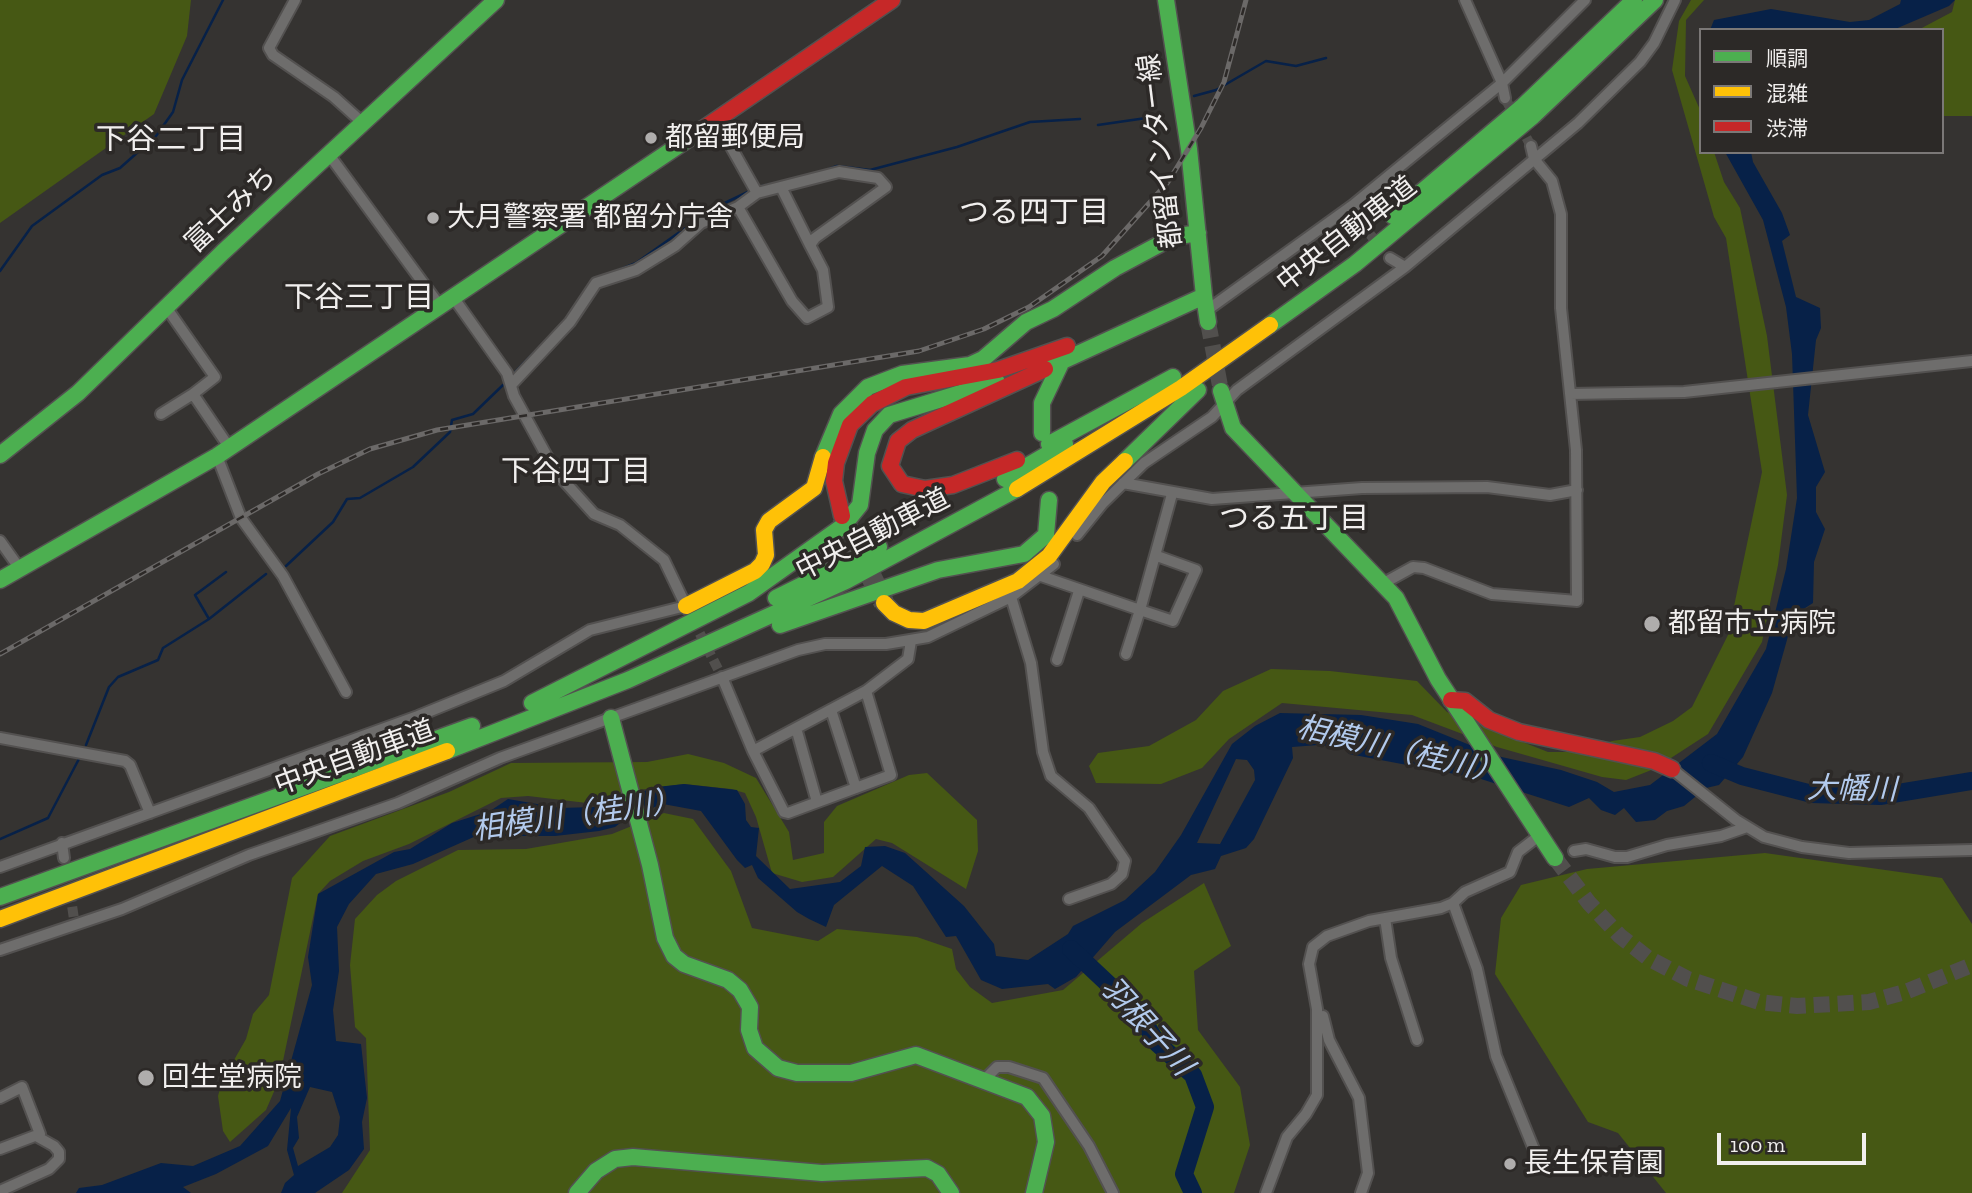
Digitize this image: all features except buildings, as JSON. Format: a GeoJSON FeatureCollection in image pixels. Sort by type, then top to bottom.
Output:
{"type":"FeatureCollection","features":[{"type":"Feature","properties":{"kind":"main road","name":"富士みち"},"geometry":{"type":"LineString","coordinates":[[0,454],[78,393],[166,307],[496,0]]}},
{"type":"Feature","properties":{"kind":"main road"},"geometry":{"type":"LineString","coordinates":[[0,580],[223,451],[447,302],[678,143],[717,122],[892,0]]}},
{"type":"Feature","properties":{"kind":"main road","name":"都留インター線"},"geometry":{"type":"LineString","coordinates":[[1166,0],[1176,46],[1206,310]]}},
{"type":"Feature","properties":{"kind":"main road","name":"中央自動車道"},"geometry":{"type":"LineString","coordinates":[[0,897],[532,703],[623,666],[839,568],[1031,464],[1173,377],[1275,306],[1387,222],[1633,8],[1655,0]]}},
{"type":"Feature","properties":{"kind":"main road","name":"中央自動車道"},"geometry":{"type":"LineString","coordinates":[[0,919],[428,759],[628,680],[846,581],[1039,477],[1181,388],[1355,264],[1475,168],[1633,8]]}},
{"type":"Feature","properties":{"kind":"main road"},"geometry":{"type":"LineString","coordinates":[[685,606],[755,571],[762,564],[766,555],[764,530],[769,521],[807,497],[814,488],[835,425],[855,397],[868,387],[902,374],[970,365],[984,359],[1026,322],[1053,309],[1115,268],[1173,237],[1198,233]]}},
{"type":"Feature","properties":{"kind":"main road"},"geometry":{"type":"LineString","coordinates":[[884,603],[894,613],[909,620],[924,621],[1000,591],[1032,571],[1049,556],[1103,482],[1186,399],[1355,264]]}},
{"type":"Feature","properties":{"kind":"main road"},"geometry":{"type":"LineString","coordinates":[[1173,377],[995,470],[953,485],[910,488],[896,479],[890,466],[898,441],[912,430],[1175,296],[1206,310]]}},
{"type":"Feature","properties":{"kind":"main road"},"geometry":{"type":"LineString","coordinates":[[1042,433],[1042,403],[1055,359]]}},
{"type":"Feature","properties":{"kind":"main road"},"geometry":{"type":"LineString","coordinates":[[842,516],[834,481],[836,463],[850,425],[872,404],[906,387],[977,376],[1055,359]]}},
{"type":"Feature","properties":{"kind":"main road"},"geometry":{"type":"LineString","coordinates":[[532,703],[749,593],[843,526],[860,505],[867,453],[875,430],[889,415],[1000,381],[1055,359]]}},
{"type":"Feature","properties":{"kind":"main road"},"geometry":{"type":"LineString","coordinates":[[1223,397],[1233,428],[1396,598],[1451,700],[1555,859]]}},
{"type":"Feature","properties":{"kind":"main road"},"geometry":{"type":"LineString","coordinates":[[628,680],[938,570],[1024,554],[1038,545],[1046,535],[1049,500]]}},
{"type":"Feature","properties":{"kind":"main road"},"geometry":{"type":"LineString","coordinates":[[1451,700],[1465,701],[1489,720],[1519,732],[1654,761],[1672,769]]}},
{"type":"Feature","properties":{"kind":"main road"},"geometry":{"type":"LineString","coordinates":[[611,718],[650,865],[664,938],[674,956],[684,964],[728,980],[740,990],[750,1007],[749,1030],[755,1048],[778,1068],[797,1073],[851,1073],[916,1055],[1027,1097],[1042,1116],[1046,1142],[1034,1193]]}},
{"type":"Feature","properties":{"kind":"main road"},"geometry":{"type":"LineString","coordinates":[[577,1193],[596,1171],[615,1159],[651,1158],[822,1173],[927,1168],[938,1174],[951,1193]]}},
{"type":"Feature","properties":{"kind":"street"},"geometry":{"type":"LineString","coordinates":[[295,0],[269,48],[273,55],[334,97],[364,124]]}},
{"type":"Feature","properties":{"kind":"street"},"geometry":{"type":"LineString","coordinates":[[1465,0],[1502,83],[1505,99]]}},
{"type":"Feature","properties":{"kind":"street"},"geometry":{"type":"LineString","coordinates":[[1206,310],[1353,205],[1502,83],[1585,0]]}},
{"type":"Feature","properties":{"kind":"street"},"geometry":{"type":"LineString","coordinates":[[0,950],[249,855],[398,803],[500,758],[798,650],[825,644],[911,641],[970,620],[1011,597],[1041,576],[1144,463],[1212,417],[1223,397],[1245,384],[1405,267],[1622,83],[1654,43],[1674,0]]}},
{"type":"Feature","properties":{"kind":"street"},"geometry":{"type":"LineString","coordinates":[[717,122],[757,194]]}},
{"type":"Feature","properties":{"kind":"street"},"geometry":{"type":"LineString","coordinates":[[1384,583],[1413,567],[1424,568],[1492,594],[1577,601],[1577,491],[1561,308],[1559,198],[1552,181],[1534,159],[1531,146]]}},
{"type":"Feature","properties":{"kind":"street"},"geometry":{"type":"LineString","coordinates":[[0,867],[418,716],[491,686],[590,630],[685,606],[664,560],[620,525],[594,514],[555,471],[514,396],[512,384],[330,156]]}},
{"type":"Feature","properties":{"kind":"street"},"geometry":{"type":"LineString","coordinates":[[512,384],[570,323],[596,283],[636,270],[675,246],[701,223],[738,207],[757,194],[796,186],[839,172],[878,178],[886,187],[815,238],[810,245]]}},
{"type":"Feature","properties":{"kind":"street"},"geometry":{"type":"LineString","coordinates":[[738,207],[792,301],[807,318],[828,307],[823,271],[781,187]]}},
{"type":"Feature","properties":{"kind":"street"},"geometry":{"type":"LineString","coordinates":[[1353,205],[1360,222]]}},
{"type":"Feature","properties":{"kind":"street"},"geometry":{"type":"LineString","coordinates":[[1390,258],[1405,267]]}},
{"type":"Feature","properties":{"kind":"street"},"geometry":{"type":"LineString","coordinates":[[161,414],[215,377],[166,307]]}},
{"type":"Feature","properties":{"kind":"street"},"geometry":{"type":"LineString","coordinates":[[1570,394],[1627,394],[1747,385],[1972,361]]}},
{"type":"Feature","properties":{"kind":"street"},"geometry":{"type":"LineString","coordinates":[[193,394],[223,451],[242,518],[283,576],[346,691]]}},
{"type":"Feature","properties":{"kind":"street"},"geometry":{"type":"LineString","coordinates":[[1123,483],[1172,494],[1212,499],[1293,491],[1472,486],[1550,495],[1577,491]]}},
{"type":"Feature","properties":{"kind":"street"},"geometry":{"type":"LineString","coordinates":[[1126,654],[1157,556],[1172,494]]}},
{"type":"Feature","properties":{"kind":"street"},"geometry":{"type":"LineString","coordinates":[[0,541],[20,569]]}},
{"type":"Feature","properties":{"kind":"street"},"geometry":{"type":"LineString","coordinates":[[1041,576],[1173,621],[1196,570],[1157,556]]}},
{"type":"Feature","properties":{"kind":"street"},"geometry":{"type":"LineString","coordinates":[[1057,660],[1079,591]]}},
{"type":"Feature","properties":{"kind":"street"},"geometry":{"type":"LineString","coordinates":[[1011,597],[1031,663],[1043,752],[1051,776],[1089,808],[1125,861],[1122,874],[1111,884],[1069,900]]}},
{"type":"Feature","properties":{"kind":"street"},"geometry":{"type":"LineString","coordinates":[[753,751],[866,691],[908,659],[911,641]]}},
{"type":"Feature","properties":{"kind":"street"},"geometry":{"type":"LineString","coordinates":[[722,677],[753,751],[784,812],[891,775],[866,691]]}},
{"type":"Feature","properties":{"kind":"street"},"geometry":{"type":"LineString","coordinates":[[831,710],[856,788]]}},
{"type":"Feature","properties":{"kind":"street"},"geometry":{"type":"LineString","coordinates":[[796,728],[817,802]]}},
{"type":"Feature","properties":{"kind":"street"},"geometry":{"type":"LineString","coordinates":[[0,738],[125,761],[130,765],[150,813]]}},
{"type":"Feature","properties":{"kind":"street"},"geometry":{"type":"LineString","coordinates":[[1672,769],[1736,820],[1763,837],[1828,851],[1972,850]]}},
{"type":"Feature","properties":{"kind":"street"},"geometry":{"type":"LineString","coordinates":[[1574,851],[1587,849],[1615,857],[1628,857],[1667,845],[1721,836],[1747,827]]}},
{"type":"Feature","properties":{"kind":"street"},"geometry":{"type":"LineString","coordinates":[[1266,1193],[1286,1137],[1306,1114],[1317,1095],[1316,1002],[1309,964],[1313,947],[1327,936],[1385,918],[1441,908],[1453,903],[1465,891],[1510,872],[1518,852],[1538,832]]}},
{"type":"Feature","properties":{"kind":"street"},"geometry":{"type":"LineString","coordinates":[[62,843],[64,858]]}},
{"type":"Feature","properties":{"kind":"street"},"geometry":{"type":"LineString","coordinates":[[1453,903],[1476,969],[1496,1056],[1535,1152]]}},
{"type":"Feature","properties":{"kind":"street"},"geometry":{"type":"LineString","coordinates":[[1385,918],[1391,958],[1417,1040]]}},
{"type":"Feature","properties":{"kind":"street"},"geometry":{"type":"LineString","coordinates":[[1316,1002],[1322,1007],[1323,1026],[1329,1040],[1359,1098],[1368,1173],[1360,1193]]}},
{"type":"Feature","properties":{"kind":"street"},"geometry":{"type":"LineString","coordinates":[[983,1081],[996,1068],[1009,1067],[1043,1078],[1089,1146],[1113,1193]]}},
{"type":"Feature","properties":{"kind":"street"},"geometry":{"type":"LineString","coordinates":[[0,1098],[22,1087],[40,1134],[0,1149]]}},
{"type":"Feature","properties":{"kind":"street"},"geometry":{"type":"LineString","coordinates":[[0,1191],[49,1169],[59,1159],[59,1152],[54,1146],[36,1136]]}},
{"type":"Feature","properties":{"kind":"green space"},"geometry":{"type":"Polygon","coordinates":[[[0,0],[191,0],[187,36],[154,114],[0,223],[0,0]]]}},
{"type":"Feature","properties":{"kind":"green space"},"geometry":{"type":"Polygon","coordinates":[[[1691,0],[1704,0],[1686,20],[1685,76],[1699,108],[1699,154],[1715,154],[1724,182],[1740,208],[1767,336],[1787,495],[1778,565],[1762,642],[1708,734],[1654,769],[1626,780],[1602,777],[1497,747],[1412,715],[1282,703],[1229,739],[1202,768],[1161,784],[1096,783],[1089,766],[1098,753],[1149,746],[1196,720],[1223,691],[1271,669],[1330,671],[1417,681],[1447,712],[1548,752],[1577,752],[1612,741],[1640,737],[1673,721],[1692,707],[1728,635],[1762,472],[1726,238],[1714,217],[1672,70],[1679,21],[1691,0]]]}},
{"type":"Feature","properties":{"kind":"green space"},"geometry":{"type":"Polygon","coordinates":[[[1955,0],[1972,0],[1972,116],[1944,116],[1944,28],[1922,28],[1952,12],[1955,0]]]}},
{"type":"Feature","properties":{"kind":"green space"},"geometry":{"type":"Polygon","coordinates":[[[688,754],[724,763],[756,778],[789,832],[793,860],[824,853],[824,822],[837,806],[909,775],[927,773],[977,820],[978,851],[966,889],[892,843],[876,839],[833,877],[802,882],[772,873],[756,817],[745,793],[731,789],[684,784],[616,793],[587,803],[528,796],[501,798],[409,844],[363,861],[330,881],[318,894],[279,1080],[266,1110],[230,1142],[223,1131],[218,1096],[222,1081],[246,1039],[253,1014],[269,995],[292,878],[330,836],[449,792],[511,763],[647,762],[688,754]]]}},
{"type":"Feature","properties":{"kind":"green space"},"geometry":{"type":"Polygon","coordinates":[[[664,813],[693,819],[731,871],[752,928],[818,941],[837,929],[917,937],[952,949],[956,969],[970,987],[992,1003],[1063,990],[1142,923],[1204,883],[1231,946],[1194,971],[1198,1030],[1240,1087],[1250,1145],[1234,1193],[342,1193],[370,1150],[366,1038],[355,1027],[350,965],[355,919],[377,895],[396,881],[458,850],[526,849],[612,834],[664,813]]]}},
{"type":"Feature","properties":{"kind":"green space"},"geometry":{"type":"Polygon","coordinates":[[[1765,853],[1942,878],[1972,924],[1972,1193],[1666,1193],[1618,1133],[1588,1122],[1495,974],[1501,918],[1521,885],[1587,869],[1765,853]]]}},
{"type":"Feature","properties":{"kind":"water"},"geometry":{"type":"Polygon","coordinates":[[[1901,0],[1955,0],[1949,6],[1898,28],[1711,28],[1714,20],[1771,9],[1850,22],[1869,20],[1900,4],[1901,0]]]}},
{"type":"Feature","properties":{"kind":"water","name":"相模川（桂川）"},"geometry":{"type":"Polygon","coordinates":[[[1726,154],[1751,154],[1753,162],[1782,213],[1790,235],[1782,241],[1796,297],[1820,308],[1821,328],[1816,340],[1808,415],[1825,472],[1816,487],[1816,512],[1825,529],[1814,562],[1813,603],[1794,615],[1772,693],[1743,757],[1719,785],[1706,788],[1684,806],[1667,811],[1655,820],[1636,822],[1624,808],[1615,815],[1601,810],[1589,798],[1569,807],[1481,779],[1349,754],[1344,748],[1318,745],[1292,747],[1293,758],[1254,839],[1246,848],[1221,856],[1215,869],[1191,875],[1115,932],[1076,977],[1055,989],[1048,984],[1002,989],[981,980],[956,936],[946,937],[913,886],[882,866],[834,905],[826,927],[809,919],[758,878],[752,865],[745,868],[737,860],[701,811],[663,804],[628,817],[615,827],[599,831],[555,836],[476,836],[413,864],[376,874],[349,904],[337,927],[339,971],[333,1010],[336,1041],[361,1044],[367,1098],[362,1122],[364,1149],[349,1170],[315,1193],[281,1193],[285,1183],[294,1175],[287,1150],[291,1108],[268,1146],[216,1174],[183,1187],[191,1193],[76,1193],[79,1188],[102,1185],[161,1163],[193,1166],[240,1146],[280,1101],[312,985],[308,957],[318,894],[394,852],[410,849],[452,823],[490,811],[508,799],[560,808],[594,807],[657,787],[684,784],[737,790],[745,804],[746,820],[751,827],[759,828],[756,856],[790,889],[840,882],[861,866],[865,847],[885,846],[905,853],[964,906],[994,944],[996,956],[1028,960],[1068,934],[1073,926],[1125,900],[1155,872],[1181,835],[1232,744],[1255,726],[1280,713],[1361,715],[1418,724],[1497,756],[1561,770],[1597,782],[1614,792],[1650,785],[1717,734],[1766,649],[1786,569],[1797,498],[1792,354],[1786,307],[1763,220],[1726,154]],[[1236,759],[1197,843],[1220,844],[1255,780],[1254,770],[1247,760],[1236,759]],[[310,1087],[297,1117],[299,1138],[293,1148],[298,1166],[330,1147],[338,1135],[340,1117],[332,1092],[310,1087]]]}},
{"type":"Feature","properties":{"kind":"waterway"},"geometry":{"type":"LineString","coordinates":[[0,271],[32,226],[102,175],[120,168],[156,136],[173,112],[182,80],[223,0]]}},
{"type":"Feature","properties":{"kind":"waterway"},"geometry":{"type":"LineString","coordinates":[[1194,96],[1216,90],[1266,61],[1296,66],[1326,58]]}},
{"type":"Feature","properties":{"kind":"waterway"},"geometry":{"type":"LineString","coordinates":[[1098,125],[1160,116]]}},
{"type":"Feature","properties":{"kind":"waterway"},"geometry":{"type":"LineString","coordinates":[[829,169],[837,166],[870,170],[957,147],[1030,122],[1080,119]]}},
{"type":"Feature","properties":{"kind":"waterway"},"geometry":{"type":"LineString","coordinates":[[758,187],[776,183]]}},
{"type":"Feature","properties":{"kind":"waterway"},"geometry":{"type":"LineString","coordinates":[[614,272],[636,263],[712,209],[752,190]]}},
{"type":"Feature","properties":{"kind":"waterway"},"geometry":{"type":"LineString","coordinates":[[515,372],[550,336]]}},
{"type":"Feature","properties":{"kind":"waterway"},"geometry":{"type":"LineString","coordinates":[[286,566],[333,522],[347,499],[360,498],[413,467],[450,432],[452,420],[473,414],[503,385]]}},
{"type":"Feature","properties":{"kind":"waterway"},"geometry":{"type":"LineString","coordinates":[[209,619],[195,595],[226,572]]}},
{"type":"Feature","properties":{"kind":"waterway"},"geometry":{"type":"LineString","coordinates":[[86,745],[109,687],[118,677],[158,660],[163,648],[209,619],[266,574]]}},
{"type":"Feature","properties":{"kind":"waterway"},"geometry":{"type":"LineString","coordinates":[[0,839],[48,818],[81,755]]}},
{"type":"Feature","properties":{"kind":"waterway","name":"大幡川"},"geometry":{"type":"LineString","coordinates":[[1711,763],[1742,776],[1812,794],[1880,796],[1972,781]]}},
{"type":"Feature","properties":{"kind":"waterway","name":"羽根子川"},"geometry":{"type":"LineString","coordinates":[[1071,949],[1138,1012],[1157,1043],[1193,1075],[1205,1107],[1184,1174],[1193,1193]]}},
{"type":"Feature","properties":{"kind":"tunnel"},"geometry":{"type":"LineString","coordinates":[[1505,98],[1531,146]]}},
{"type":"Feature","properties":{"kind":"tunnel"},"geometry":{"type":"LineString","coordinates":[[1360,222],[1373,238]]}},
{"type":"Feature","properties":{"kind":"tunnel"},"geometry":{"type":"LineString","coordinates":[[1208,322],[1221,391]]}},
{"type":"Feature","properties":{"kind":"tunnel"},"geometry":{"type":"LineString","coordinates":[[842,516],[884,603]]}},
{"type":"Feature","properties":{"kind":"tunnel"},"geometry":{"type":"LineString","coordinates":[[693,620],[722,677]]}},
{"type":"Feature","properties":{"kind":"tunnel"},"geometry":{"type":"LineString","coordinates":[[1555,858],[1589,903],[1620,936],[1648,958],[1688,979],[1759,1002],[1797,1006],[1869,1002],[1905,992],[1972,965]]}},
{"type":"Feature","properties":{"kind":"tunnel"},"geometry":{"type":"LineString","coordinates":[[70,892],[74,919]]}},
{"type":"Feature","properties":{"kind":"railway"},"geometry":{"type":"LineString","coordinates":[[0,654],[318,474],[370,449],[437,430],[919,351],[984,329],[1029,307],[1102,256],[1168,182],[1201,128],[1224,82],[1246,0]]}},
{"type":"Feature","properties":{"kind":"traffic: fast"},"geometry":{"type":"LineString","coordinates":[[0,455],[78,393],[223,252],[496,0]]}},
{"type":"Feature","properties":{"kind":"traffic: fast"},"geometry":{"type":"LineString","coordinates":[[1166,0],[1189,149],[1204,296]]}},
{"type":"Feature","properties":{"kind":"traffic: fast"},"geometry":{"type":"LineString","coordinates":[[1393,216],[1523,106],[1634,0]]}},
{"type":"Feature","properties":{"kind":"traffic: fast"},"geometry":{"type":"LineString","coordinates":[[1270,325],[1355,264],[1533,116],[1655,0]]}},
{"type":"Feature","properties":{"kind":"traffic: fast"},"geometry":{"type":"LineString","coordinates":[[0,580],[217,456],[697,133]]}},
{"type":"Feature","properties":{"kind":"traffic: fast"},"geometry":{"type":"LineString","coordinates":[[823,457],[841,414],[868,387],[902,374],[970,365],[983,359],[1026,322],[1053,309],[1115,268],[1173,237],[1198,233]]}},
{"type":"Feature","properties":{"kind":"traffic: fast"},"geometry":{"type":"LineString","coordinates":[[1204,296],[1208,322]]}},
{"type":"Feature","properties":{"kind":"traffic: fast"},"geometry":{"type":"LineString","coordinates":[[1045,369],[1204,296]]}},
{"type":"Feature","properties":{"kind":"traffic: fast"},"geometry":{"type":"LineString","coordinates":[[1042,433],[1042,403],[1061,363]]}},
{"type":"Feature","properties":{"kind":"traffic: fast"},"geometry":{"type":"LineString","coordinates":[[1049,444],[1173,377]]}},
{"type":"Feature","properties":{"kind":"traffic: fast"},"geometry":{"type":"LineString","coordinates":[[532,703],[749,593],[843,526],[860,505],[867,453],[875,430],[889,415],[997,382]]}},
{"type":"Feature","properties":{"kind":"traffic: fast"},"geometry":{"type":"LineString","coordinates":[[1125,461],[1198,390]]}},
{"type":"Feature","properties":{"kind":"traffic: fast"},"geometry":{"type":"LineString","coordinates":[[1221,391],[1233,428],[1396,598],[1438,679],[1555,858]]}},
{"type":"Feature","properties":{"kind":"traffic: fast"},"geometry":{"type":"LineString","coordinates":[[1005,479],[1065,444]]}},
{"type":"Feature","properties":{"kind":"traffic: fast"},"geometry":{"type":"LineString","coordinates":[[447,751],[628,680],[846,581],[1017,489]]}},
{"type":"Feature","properties":{"kind":"traffic: fast"},"geometry":{"type":"LineString","coordinates":[[780,625],[938,570],[1024,554],[1046,535],[1049,500]]}},
{"type":"Feature","properties":{"kind":"traffic: fast"},"geometry":{"type":"LineString","coordinates":[[776,598],[879,547]]}},
{"type":"Feature","properties":{"kind":"traffic: fast"},"geometry":{"type":"LineString","coordinates":[[611,718],[650,865],[665,938],[674,956],[684,964],[728,980],[740,990],[750,1007],[749,1030],[755,1048],[778,1068],[797,1073],[851,1073],[916,1055],[1027,1097],[1042,1116],[1046,1142],[1034,1193]]}},
{"type":"Feature","properties":{"kind":"traffic: fast"},"geometry":{"type":"LineString","coordinates":[[0,897],[472,726]]}},
{"type":"Feature","properties":{"kind":"traffic: fast"},"geometry":{"type":"LineString","coordinates":[[577,1193],[596,1171],[615,1159],[633,1157],[822,1173],[927,1168],[938,1174],[951,1193]]}},
{"type":"Feature","properties":{"kind":"traffic: slow"},"geometry":{"type":"LineString","coordinates":[[1017,489],[1181,388],[1270,325]]}},
{"type":"Feature","properties":{"kind":"traffic: slow"},"geometry":{"type":"LineString","coordinates":[[686,606],[755,571],[762,564],[766,555],[764,530],[769,521],[814,488],[823,457]]}},
{"type":"Feature","properties":{"kind":"traffic: slow"},"geometry":{"type":"LineString","coordinates":[[884,603],[894,613],[909,620],[924,621],[1018,581],[1049,556],[1103,482],[1125,461]]}},
{"type":"Feature","properties":{"kind":"traffic: slow"},"geometry":{"type":"LineString","coordinates":[[0,919],[447,751]]}},
{"type":"Feature","properties":{"kind":"traffic: jam"},"geometry":{"type":"LineString","coordinates":[[697,133],[892,0]]}},
{"type":"Feature","properties":{"kind":"traffic: jam"},"geometry":{"type":"LineString","coordinates":[[842,516],[834,481],[836,463],[850,425],[872,404],[906,387],[998,370],[1067,346]]}},
{"type":"Feature","properties":{"kind":"traffic: jam"},"geometry":{"type":"LineString","coordinates":[[1017,460],[953,485],[925,489],[902,484],[890,466],[898,441],[912,430],[1045,369]]}},
{"type":"Feature","properties":{"kind":"traffic: jam"},"geometry":{"type":"LineString","coordinates":[[1451,700],[1465,701],[1489,720],[1519,732],[1654,761],[1672,769]]}},
{"type":"Feature","properties":{"kind":"place","name":"都留郵便局"},"geometry":{"type":"Point","coordinates":[651,138]}},
{"type":"Feature","properties":{"kind":"place","name":"大月警察署 都留分庁舎"},"geometry":{"type":"Point","coordinates":[433,218]}},
{"type":"Feature","properties":{"kind":"place","name":"都留市立病院"},"geometry":{"type":"Point","coordinates":[1652,624]}},
{"type":"Feature","properties":{"kind":"place","name":"回生堂病院"},"geometry":{"type":"Point","coordinates":[146,1078]}},
{"type":"Feature","properties":{"kind":"place","name":"長生保育園"},"geometry":{"type":"Point","coordinates":[1510,1164]}},
{"type":"Feature","properties":{"kind":"district","name":"下谷二丁目"},"geometry":{"type":"Point","coordinates":[171,140]}},
{"type":"Feature","properties":{"kind":"district","name":"つる四丁目"},"geometry":{"type":"Point","coordinates":[1034,213]}},
{"type":"Feature","properties":{"kind":"district","name":"下谷三丁目"},"geometry":{"type":"Point","coordinates":[359,298]}},
{"type":"Feature","properties":{"kind":"district","name":"下谷四丁目"},"geometry":{"type":"Point","coordinates":[576,472]}},
{"type":"Feature","properties":{"kind":"district","name":"つる五丁目"},"geometry":{"type":"Point","coordinates":[1294,519]}}]}
